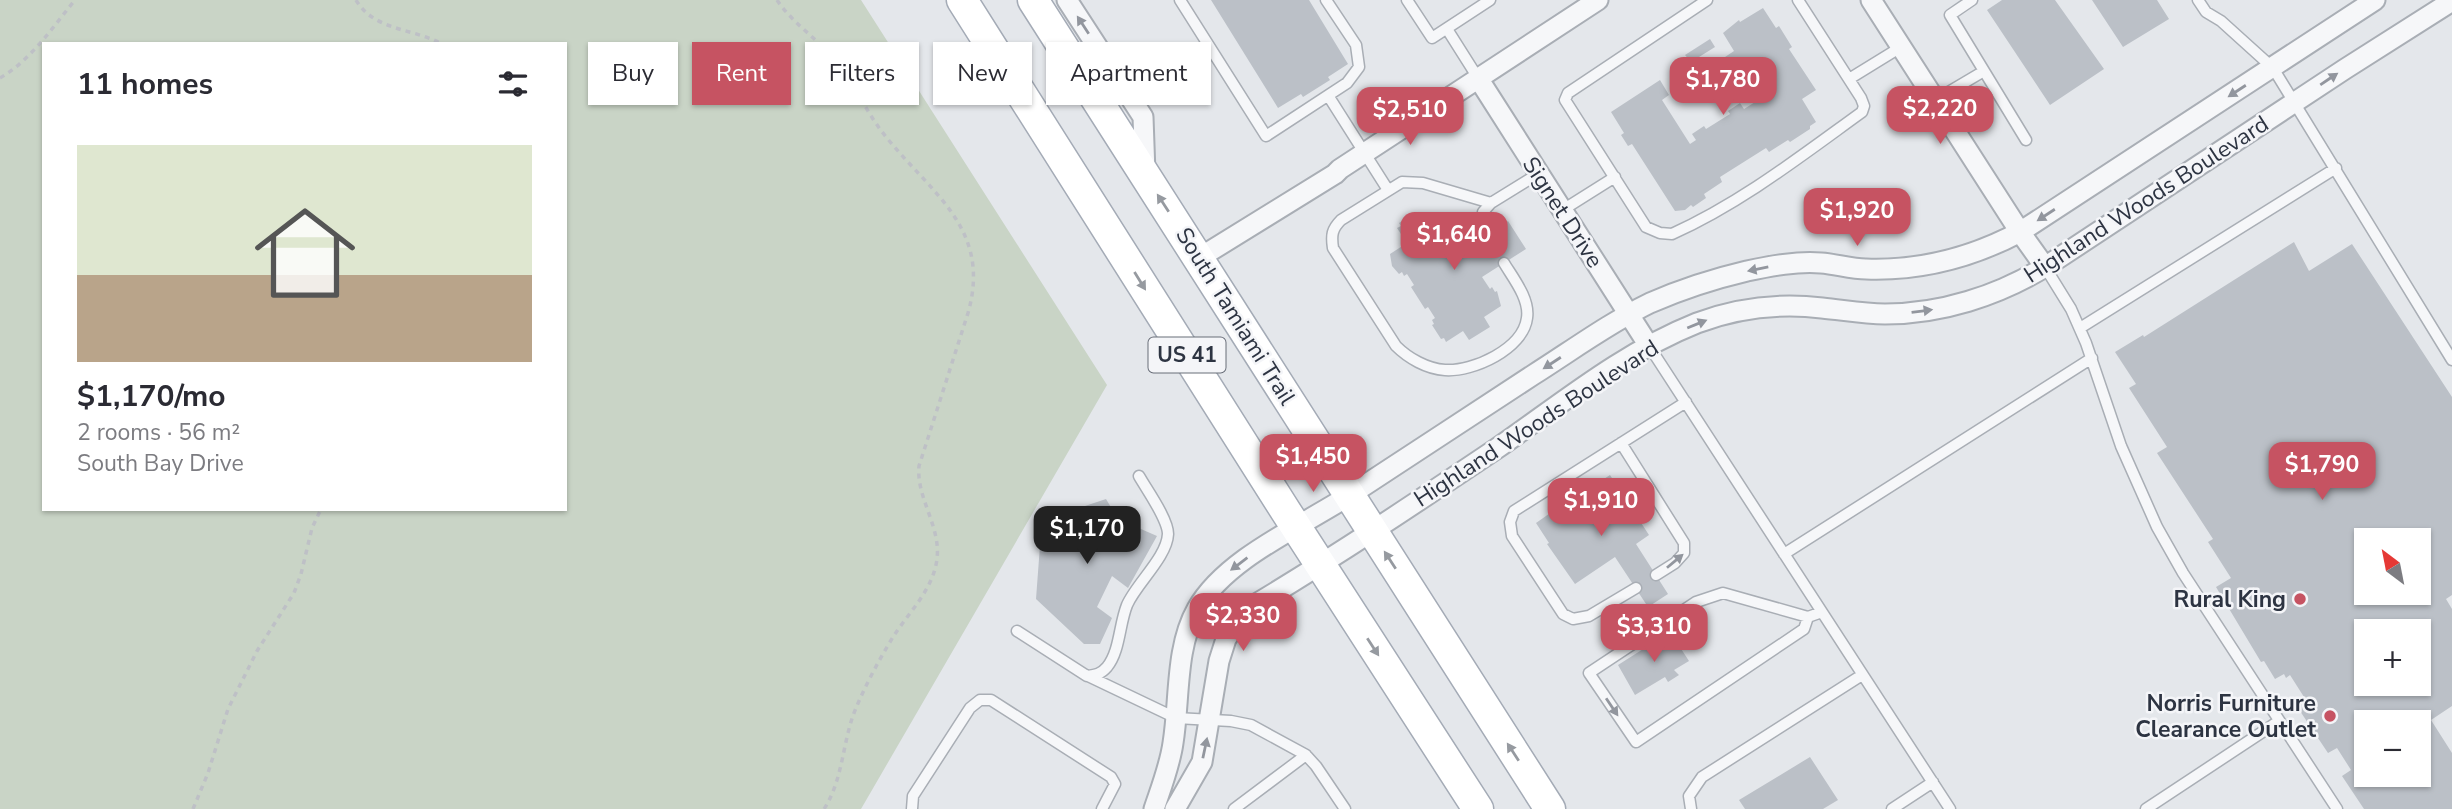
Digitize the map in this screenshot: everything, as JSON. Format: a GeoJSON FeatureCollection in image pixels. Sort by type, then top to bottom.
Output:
{"type":"FeatureCollection","features":[{"type":"Feature","properties":{"kind":"main road","name":"US 41"},"geometry":{"type":"LineString","coordinates":[[962,0],[1296,528],[1478,809]]}},
{"type":"Feature","properties":{"kind":"main road","name":"South Tamiami Trail"},"geometry":{"type":"LineString","coordinates":[[1033,0],[1550,809]]}},
{"type":"Feature","properties":{"kind":"street"},"geometry":{"type":"LineString","coordinates":[[1067,0],[1143,117],[1145,174]]}},
{"type":"Feature","properties":{"kind":"street"},"geometry":{"type":"LineString","coordinates":[[1871,0],[2045,267]]}},
{"type":"Feature","properties":{"kind":"street","name":"Highland Woods Boulevard"},"geometry":{"type":"LineString","coordinates":[[1154,809],[1173,746],[1186,633],[1197,608],[1213,587],[1232,569],[1648,304],[1692,286],[1764,267],[1821,263],[1863,270],[1922,267],[1972,255],[2020,232],[2375,0]]}},
{"type":"Feature","properties":{"kind":"street","name":"Highland Woods Boulevard"},"geometry":{"type":"LineString","coordinates":[[1175,809],[1202,762],[1219,661],[1226,639],[1239,620],[1256,604],[1497,448],[1631,355],[1697,324],[1750,309],[1797,306],[1884,314],[1950,307],[1992,294],[2045,267],[2452,1]]}},
{"type":"Feature","properties":{"kind":"street"},"geometry":{"type":"LineString","coordinates":[[1199,258],[1335,174],[1589,2]]}},
{"type":"Feature","properties":{"kind":"street","name":"Signet Drive"},"geometry":{"type":"LineString","coordinates":[[1478,78],[1649,346]]}},
{"type":"Feature","properties":{"kind":"lane"},"geometry":{"type":"LineString","coordinates":[[1180,0],[1266,136],[1347,83],[1359,67],[1356,45],[1326,0]]}},
{"type":"Feature","properties":{"kind":"lane"},"geometry":{"type":"LineString","coordinates":[[1407,0],[1432,38],[1490,0]]}},
{"type":"Feature","properties":{"kind":"lane"},"geometry":{"type":"LineString","coordinates":[[1707,0],[1568,93],[1565,100],[1646,227],[1660,233],[1672,234],[1763,184],[1862,112],[1864,106],[1861,99],[1798,0]]}},
{"type":"Feature","properties":{"kind":"lane"},"geometry":{"type":"LineString","coordinates":[[1972,0],[1950,15],[2026,140]]}},
{"type":"Feature","properties":{"kind":"lane"},"geometry":{"type":"LineString","coordinates":[[2198,0],[2206,12],[2221,21],[2273,68],[2452,360]]}},
{"type":"Feature","properties":{"kind":"lane"},"geometry":{"type":"LineString","coordinates":[[1447,29],[1478,78]]}},
{"type":"Feature","properties":{"kind":"lane"},"geometry":{"type":"LineString","coordinates":[[1849,79],[1901,47]]}},
{"type":"Feature","properties":{"kind":"lane"},"geometry":{"type":"LineString","coordinates":[[1935,100],[1984,71]]}},
{"type":"Feature","properties":{"kind":"lane"},"geometry":{"type":"LineString","coordinates":[[1328,97],[1388,190]]}},
{"type":"Feature","properties":{"kind":"lane"},"geometry":{"type":"LineString","coordinates":[[2080,328],[2336,168]]}},
{"type":"Feature","properties":{"kind":"lane"},"geometry":{"type":"LineString","coordinates":[[1488,234],[1483,212],[1492,203],[1538,174]]}},
{"type":"Feature","properties":{"kind":"lane"},"geometry":{"type":"LineString","coordinates":[[1561,211],[1615,177]]}},
{"type":"Feature","properties":{"kind":"lane"},"geometry":{"type":"LineString","coordinates":[[1492,203],[1423,183],[1402,182],[1341,220],[1331,237],[1333,248],[1396,346],[1406,356],[1445,370],[1489,360],[1511,345],[1524,327],[1527,318],[1524,298],[1504,262]]}},
{"type":"Feature","properties":{"kind":"lane"},"geometry":{"type":"LineString","coordinates":[[2045,267],[2080,328],[2121,446],[2157,527],[2183,573],[2337,809]]}},
{"type":"Feature","properties":{"kind":"lane"},"geometry":{"type":"LineString","coordinates":[[1649,346],[1951,809]]}},
{"type":"Feature","properties":{"kind":"lane"},"geometry":{"type":"LineString","coordinates":[[1784,554],[2092,358]]}},
{"type":"Feature","properties":{"kind":"lane"},"geometry":{"type":"LineString","coordinates":[[1636,588],[1588,616],[1573,619],[1563,614],[1512,536],[1510,522],[1514,511],[1686,402]]}},
{"type":"Feature","properties":{"kind":"lane"},"geometry":{"type":"LineString","coordinates":[[1621,443],[1684,542],[1684,553],[1675,563],[1656,575]]}},
{"type":"Feature","properties":{"kind":"lane"},"geometry":{"type":"LineString","coordinates":[[1087,676],[1099,674],[1108,666],[1127,605],[1164,547],[1168,535],[1166,523],[1139,476]]}},
{"type":"Feature","properties":{"kind":"lane"},"geometry":{"type":"LineString","coordinates":[[1808,617],[1804,629],[1636,742],[1589,673],[1696,602],[1714,595],[1723,593],[1808,617],[1822,611]]}},
{"type":"Feature","properties":{"kind":"lane"},"geometry":{"type":"LineString","coordinates":[[1017,631],[1087,676],[1176,718],[1231,721],[1251,725],[1307,755],[1317,766],[1340,807]]}},
{"type":"Feature","properties":{"kind":"lane"},"geometry":{"type":"LineString","coordinates":[[1691,809],[1689,796],[1702,777],[1862,675]]}},
{"type":"Feature","properties":{"kind":"lane"},"geometry":{"type":"LineString","coordinates":[[912,809],[913,796],[970,708],[980,700],[991,700],[1111,777],[1115,785],[1102,809]]}},
{"type":"Feature","properties":{"kind":"lane"},"geometry":{"type":"LineString","coordinates":[[2146,809],[2279,721]]}},
{"type":"Feature","properties":{"kind":"lane"},"geometry":{"type":"LineString","coordinates":[[1234,809],[1307,755]]}},
{"type":"Feature","properties":{"kind":"lane"},"geometry":{"type":"LineString","coordinates":[[1892,809],[1933,782]]}},
{"type":"Feature","properties":{"kind":"path"},"geometry":{"type":"LineString","coordinates":[[0,78],[15,69],[33,51],[75,0]]}},
{"type":"Feature","properties":{"kind":"path"},"geometry":{"type":"LineString","coordinates":[[356,0],[362,11],[371,18],[383,24],[423,34],[438,42]]}},
{"type":"Feature","properties":{"kind":"path"},"geometry":{"type":"LineString","coordinates":[[777,0],[839,65],[886,138],[937,191],[969,248],[974,277],[968,313],[919,466],[920,487],[937,546],[931,579],[892,638],[856,708],[837,783],[824,809]]}},
{"type":"Feature","properties":{"kind":"path"},"geometry":{"type":"LineString","coordinates":[[193,809],[208,773],[228,709],[257,651],[294,593],[312,528],[320,511]]}},
{"type":"Feature","properties":{"kind":"green space"},"geometry":{"type":"Polygon","coordinates":[[[0,0],[861,0],[888,42],[805,42],[805,105],[919,105],[919,91],[1107,385],[861,809],[0,809],[0,0]]]}},
{"type":"Feature","properties":{"kind":"building"},"geometry":{"type":"Polygon","coordinates":[[[1211,0],[1309,0],[1348,64],[1328,77],[1330,80],[1303,97],[1301,94],[1278,108],[1211,0]]]}},
{"type":"Feature","properties":{"kind":"building"},"geometry":{"type":"Polygon","coordinates":[[[2002,0],[2055,0],[2104,69],[2050,105],[1987,10],[2002,0]]]}},
{"type":"Feature","properties":{"kind":"building"},"geometry":{"type":"Polygon","coordinates":[[[2092,0],[2157,0],[2169,19],[2123,47],[2092,0]]]}},
{"type":"Feature","properties":{"kind":"building"},"geometry":{"type":"Polygon","coordinates":[[[1763,8],[1776,28],[1779,26],[1792,47],[1789,49],[1816,90],[1802,99],[1816,122],[1790,142],[1788,140],[1769,152],[1766,148],[1720,177],[1722,182],[1704,194],[1706,198],[1693,207],[1691,205],[1685,210],[1675,211],[1632,144],[1628,146],[1621,135],[1624,133],[1611,112],[1660,80],[1669,95],[1662,100],[1690,144],[1696,140],[1692,134],[1704,126],[1706,129],[1730,114],[1728,111],[1740,103],[1744,109],[1763,97],[1752,80],[1744,86],[1725,57],[1734,51],[1723,33],[1739,20],[1740,22],[1763,8]]]}},
{"type":"Feature","properties":{"kind":"building"},"geometry":{"type":"Polygon","coordinates":[[[1710,39],[1715,47],[1691,62],[1685,55],[1710,39]]]}},
{"type":"Feature","properties":{"kind":"building"},"geometry":{"type":"Polygon","coordinates":[[[1413,214],[1415,217],[1418,214],[1428,230],[1450,215],[1464,232],[1463,238],[1469,246],[1508,221],[1526,249],[1482,277],[1490,289],[1492,287],[1497,291],[1501,306],[1484,317],[1490,327],[1469,340],[1463,331],[1446,342],[1444,338],[1441,339],[1432,325],[1435,318],[1428,307],[1425,309],[1411,287],[1414,285],[1407,274],[1399,274],[1392,266],[1390,254],[1407,243],[1397,228],[1401,226],[1399,223],[1413,214]]]}},
{"type":"Feature","properties":{"kind":"building"},"geometry":{"type":"Polygon","coordinates":[[[2294,242],[2309,271],[2352,244],[2452,397],[2452,595],[2446,599],[2452,609],[2452,706],[2431,720],[2452,753],[2452,809],[2364,809],[2342,776],[2351,770],[2337,748],[2328,753],[2302,714],[2296,703],[2304,697],[2290,675],[2286,678],[2284,674],[2275,679],[2264,661],[2261,662],[2216,587],[2231,578],[2208,542],[2213,539],[2157,453],[2167,447],[2129,388],[2136,384],[2115,352],[2143,335],[2144,337],[2294,242]]]}},
{"type":"Feature","properties":{"kind":"building"},"geometry":{"type":"Polygon","coordinates":[[[1610,475],[1649,535],[1636,544],[1668,594],[1648,607],[1615,557],[1575,584],[1536,523],[1583,490],[1584,492],[1610,475]]]}},
{"type":"Feature","properties":{"kind":"building"},"geometry":{"type":"Polygon","coordinates":[[[1106,499],[1118,519],[1157,536],[1128,588],[1112,576],[1097,607],[1112,618],[1100,644],[1084,644],[1036,599],[1041,532],[1058,513],[1074,522],[1085,506],[1106,499]]]}},
{"type":"Feature","properties":{"kind":"building"},"geometry":{"type":"Polygon","coordinates":[[[1670,632],[1689,661],[1674,670],[1679,675],[1668,682],[1665,677],[1635,695],[1618,665],[1670,632]]]}},
{"type":"Feature","properties":{"kind":"building"},"geometry":{"type":"Polygon","coordinates":[[[1810,757],[1838,800],[1823,809],[1745,809],[1739,800],[1810,757]]]}},
{"type":"Feature","properties":{"kind":"place","name":"Rural King"},"geometry":{"type":"Point","coordinates":[2300,599]}},
{"type":"Feature","properties":{"kind":"place","name":"Norris Furniture Clearance Outlet"},"geometry":{"type":"Point","coordinates":[2330,716]}}]}
